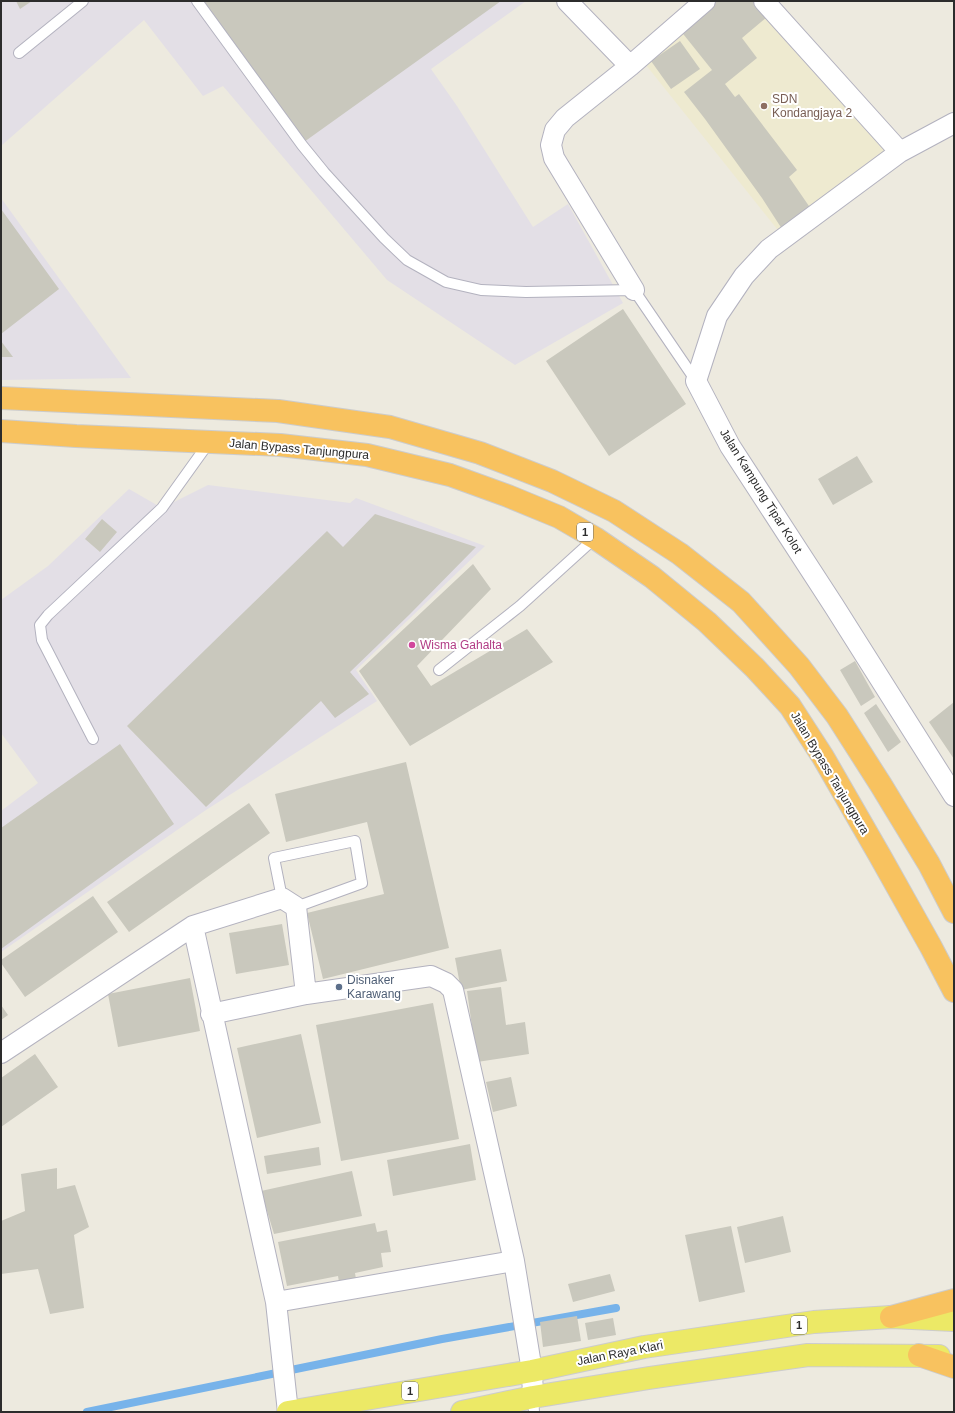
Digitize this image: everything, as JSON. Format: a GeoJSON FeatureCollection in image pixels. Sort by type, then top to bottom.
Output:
{"type":"FeatureCollection","features":[{"type":"Feature","properties":{"kind":"highway"},"geometry":{"type":"LineString","coordinates":[[1,398],[278,411],[390,426],[480,453],[552,481],[614,511],[680,554],[741,602],[799,666],[837,716],[881,785],[929,864],[954,912]]}},
{"type":"Feature","properties":{"kind":"highway","name":"Jalan Bypass Tanjungpura"},"geometry":{"type":"LineString","coordinates":[[1,431],[76,436],[280,445],[367,455],[450,475],[558,516],[595,538],[652,577],[708,622],[755,668],[790,706],[823,757],[861,823],[928,940],[954,991]]}},
{"type":"Feature","properties":{"kind":"highway"},"geometry":{"type":"LineString","coordinates":[[891,1317],[954,1300]]}},
{"type":"Feature","properties":{"kind":"highway"},"geometry":{"type":"LineString","coordinates":[[919,1355],[954,1367]]}},
{"type":"Feature","properties":{"kind":"main road","name":"Jalan Raya Klari"},"geometry":{"type":"LineString","coordinates":[[288,1412],[532,1371],[652,1346],[814,1322],[891,1317],[954,1320]]}},
{"type":"Feature","properties":{"kind":"main road"},"geometry":{"type":"LineString","coordinates":[[462,1412],[532,1407],[656,1377],[808,1355],[954,1356]]}},
{"type":"Feature","properties":{"kind":"street"},"geometry":{"type":"LineString","coordinates":[[567,1],[630,66]]}},
{"type":"Feature","properties":{"kind":"street"},"geometry":{"type":"LineString","coordinates":[[634,290],[554,158],[551,145],[555,130],[565,118],[630,66],[704,1]]}},
{"type":"Feature","properties":{"kind":"street"},"geometry":{"type":"LineString","coordinates":[[764,1],[900,152]]}},
{"type":"Feature","properties":{"kind":"street"},"geometry":{"type":"LineString","coordinates":[[696,381],[717,316],[744,276],[769,249],[900,152],[954,123]]}},
{"type":"Feature","properties":{"kind":"street","name":"Jalan Kampung Tipar Kolot"},"geometry":{"type":"LineString","coordinates":[[696,381],[730,446],[834,606],[954,796]]}},
{"type":"Feature","properties":{"kind":"street"},"geometry":{"type":"LineString","coordinates":[[1,1053],[193,926],[289,902],[306,994]]}},
{"type":"Feature","properties":{"kind":"street"},"geometry":{"type":"LineString","coordinates":[[193,926],[211,1014],[276,1302],[288,1412]]}},
{"type":"Feature","properties":{"kind":"street"},"geometry":{"type":"LineString","coordinates":[[211,1014],[306,994],[431,976],[446,983],[453,990],[514,1261],[532,1371],[532,1407]]}},
{"type":"Feature","properties":{"kind":"street"},"geometry":{"type":"LineString","coordinates":[[276,1302],[514,1261]]}},
{"type":"Feature","properties":{"kind":"lane"},"geometry":{"type":"LineString","coordinates":[[19,53],[83,1]]}},
{"type":"Feature","properties":{"kind":"lane"},"geometry":{"type":"LineString","coordinates":[[197,1],[324,172],[384,238],[407,260],[446,282],[481,290],[526,292],[634,290],[696,381]]}},
{"type":"Feature","properties":{"kind":"lane"},"geometry":{"type":"LineString","coordinates":[[93,739],[42,640],[40,625],[48,615],[162,508],[210,442]]}},
{"type":"Feature","properties":{"kind":"lane"},"geometry":{"type":"LineString","coordinates":[[439,670],[520,606],[595,538]]}},
{"type":"Feature","properties":{"kind":"lane"},"geometry":{"type":"LineString","coordinates":[[355,841],[362,883],[289,902],[274,858],[355,841]]}},
{"type":"Feature","properties":{"kind":"shaded area"},"geometry":{"type":"Polygon","coordinates":[[[1,1],[526,1],[431,69],[457,106],[533,227],[568,204],[623,303],[515,365],[387,280],[223,86],[203,96],[144,20],[1,146],[1,1]]]}},
{"type":"Feature","properties":{"kind":"shaded area","name":"SDN Kondangjaya 2"},"geometry":{"type":"Polygon","coordinates":[[[711,1],[758,1],[889,152],[781,234],[642,60],[711,1]]]}},
{"type":"Feature","properties":{"kind":"shaded area"},"geometry":{"type":"Polygon","coordinates":[[[1,198],[131,378],[1,380],[1,198]]]}},
{"type":"Feature","properties":{"kind":"shaded area"},"geometry":{"type":"Polygon","coordinates":[[[208,485],[350,503],[356,498],[485,546],[356,670],[377,701],[206,810],[1,952],[1,811],[38,783],[1,733],[1,600],[48,566],[129,489],[162,508],[208,485]]]}},
{"type":"Feature","properties":{"kind":"building"},"geometry":{"type":"Polygon","coordinates":[[[16,1],[32,1],[20,9],[16,1]]]}},
{"type":"Feature","properties":{"kind":"building"},"geometry":{"type":"Polygon","coordinates":[[[198,1],[501,1],[304,142],[198,1]]]}},
{"type":"Feature","properties":{"kind":"building"},"geometry":{"type":"Polygon","coordinates":[[[716,1],[753,1],[767,17],[742,38],[757,58],[725,84],[735,97],[739,94],[797,170],[789,177],[811,209],[782,229],[762,198],[684,92],[712,70],[680,30],[716,1]]]}},
{"type":"Feature","properties":{"kind":"building"},"geometry":{"type":"Polygon","coordinates":[[[680,41],[700,69],[671,89],[651,61],[680,41]]]}},
{"type":"Feature","properties":{"kind":"building"},"geometry":{"type":"Polygon","coordinates":[[[1,209],[59,289],[1,334],[1,209]]]}},
{"type":"Feature","properties":{"kind":"building"},"geometry":{"type":"Polygon","coordinates":[[[623,309],[686,404],[609,456],[546,361],[623,309]]]}},
{"type":"Feature","properties":{"kind":"building"},"geometry":{"type":"Polygon","coordinates":[[[1,341],[13,357],[1,357],[1,341]]]}},
{"type":"Feature","properties":{"kind":"building"},"geometry":{"type":"Polygon","coordinates":[[[857,456],[873,482],[833,505],[818,479],[857,456]]]}},
{"type":"Feature","properties":{"kind":"building"},"geometry":{"type":"Polygon","coordinates":[[[375,514],[476,547],[350,672],[369,694],[335,718],[321,701],[206,807],[127,726],[327,531],[343,547],[375,514]]]}},
{"type":"Feature","properties":{"kind":"building"},"geometry":{"type":"Polygon","coordinates":[[[102,519],[117,532],[100,552],[85,539],[102,519]]]}},
{"type":"Feature","properties":{"kind":"building","name":"Wisma Gahalta"},"geometry":{"type":"Polygon","coordinates":[[[473,564],[491,589],[417,666],[431,686],[527,629],[553,662],[410,746],[359,671],[473,564]]]}},
{"type":"Feature","properties":{"kind":"building"},"geometry":{"type":"Polygon","coordinates":[[[855,661],[875,697],[861,706],[840,670],[855,661]]]}},
{"type":"Feature","properties":{"kind":"building"},"geometry":{"type":"Polygon","coordinates":[[[954,702],[954,759],[929,722],[954,702]]]}},
{"type":"Feature","properties":{"kind":"building"},"geometry":{"type":"Polygon","coordinates":[[[876,704],[901,742],[888,752],[864,713],[876,704]]]}},
{"type":"Feature","properties":{"kind":"building"},"geometry":{"type":"Polygon","coordinates":[[[120,744],[174,824],[1,949],[1,828],[120,744]]]}},
{"type":"Feature","properties":{"kind":"building"},"geometry":{"type":"Polygon","coordinates":[[[406,762],[449,948],[323,979],[307,913],[384,894],[367,822],[286,842],[275,794],[406,762]]]}},
{"type":"Feature","properties":{"kind":"building"},"geometry":{"type":"Polygon","coordinates":[[[249,803],[270,833],[129,932],[107,902],[249,803]]]}},
{"type":"Feature","properties":{"kind":"building"},"geometry":{"type":"Polygon","coordinates":[[[93,896],[118,932],[25,997],[1,963],[1,960],[93,896]]]}},
{"type":"Feature","properties":{"kind":"building"},"geometry":{"type":"Polygon","coordinates":[[[282,924],[289,965],[236,974],[229,933],[282,924]]]}},
{"type":"Feature","properties":{"kind":"building"},"geometry":{"type":"Polygon","coordinates":[[[501,949],[507,981],[461,990],[455,958],[501,949]]]}},
{"type":"Feature","properties":{"kind":"building"},"geometry":{"type":"Polygon","coordinates":[[[190,978],[200,1031],[118,1047],[108,994],[190,978]]]}},
{"type":"Feature","properties":{"kind":"building"},"geometry":{"type":"Polygon","coordinates":[[[501,987],[506,1025],[525,1022],[529,1054],[477,1062],[467,991],[501,987]]]}},
{"type":"Feature","properties":{"kind":"building"},"geometry":{"type":"Polygon","coordinates":[[[433,1003],[459,1139],[341,1161],[316,1025],[433,1003]]]}},
{"type":"Feature","properties":{"kind":"building"},"geometry":{"type":"Polygon","coordinates":[[[1,1005],[8,1015],[1,1020],[1,1005]]]}},
{"type":"Feature","properties":{"kind":"building"},"geometry":{"type":"Polygon","coordinates":[[[301,1034],[321,1123],[257,1138],[237,1048],[301,1034]]]}},
{"type":"Feature","properties":{"kind":"building"},"geometry":{"type":"Polygon","coordinates":[[[35,1054],[58,1087],[1,1127],[1,1078],[35,1054]]]}},
{"type":"Feature","properties":{"kind":"building"},"geometry":{"type":"Polygon","coordinates":[[[511,1077],[517,1106],[493,1112],[486,1082],[511,1077]]]}},
{"type":"Feature","properties":{"kind":"building"},"geometry":{"type":"Polygon","coordinates":[[[470,1144],[476,1180],[393,1196],[387,1160],[470,1144]]]}},
{"type":"Feature","properties":{"kind":"building"},"geometry":{"type":"Polygon","coordinates":[[[319,1147],[321,1165],[267,1174],[264,1156],[319,1147]]]}},
{"type":"Feature","properties":{"kind":"building"},"geometry":{"type":"Polygon","coordinates":[[[57,1168],[57,1189],[75,1185],[89,1227],[74,1235],[84,1308],[50,1314],[38,1269],[1,1274],[1,1221],[25,1211],[21,1174],[57,1168]]]}},
{"type":"Feature","properties":{"kind":"building"},"geometry":{"type":"Polygon","coordinates":[[[352,1171],[362,1216],[274,1234],[261,1191],[352,1171]]]}},
{"type":"Feature","properties":{"kind":"building"},"geometry":{"type":"Polygon","coordinates":[[[783,1216],[791,1252],[745,1263],[737,1227],[783,1216]]]}},
{"type":"Feature","properties":{"kind":"building"},"geometry":{"type":"Polygon","coordinates":[[[375,1223],[377,1232],[387,1230],[391,1252],[381,1253],[383,1267],[355,1273],[356,1279],[339,1282],[338,1276],[287,1286],[278,1242],[375,1223]]]}},
{"type":"Feature","properties":{"kind":"building"},"geometry":{"type":"Polygon","coordinates":[[[731,1226],[745,1292],[699,1302],[685,1235],[731,1226]]]}},
{"type":"Feature","properties":{"kind":"building"},"geometry":{"type":"Polygon","coordinates":[[[610,1274],[615,1291],[573,1302],[568,1284],[610,1274]]]}},
{"type":"Feature","properties":{"kind":"building"},"geometry":{"type":"Polygon","coordinates":[[[577,1316],[581,1341],[543,1347],[540,1322],[577,1316]]]}},
{"type":"Feature","properties":{"kind":"building"},"geometry":{"type":"Polygon","coordinates":[[[613,1318],[616,1335],[588,1340],[585,1323],[613,1318]]]}},
{"type":"Feature","properties":{"kind":"waterway"},"geometry":{"type":"LineString","coordinates":[[87,1412],[442,1339],[616,1308]]}},
{"type":"Feature","properties":{"kind":"place","name":"SDN Kondangjaya 2"},"geometry":{"type":"Point","coordinates":[764,106]}},
{"type":"Feature","properties":{"kind":"place","name":"Wisma Gahalta"},"geometry":{"type":"Point","coordinates":[412,645]}},
{"type":"Feature","properties":{"kind":"place","name":"Disnaker Karawang"},"geometry":{"type":"Point","coordinates":[339,987]}}]}
